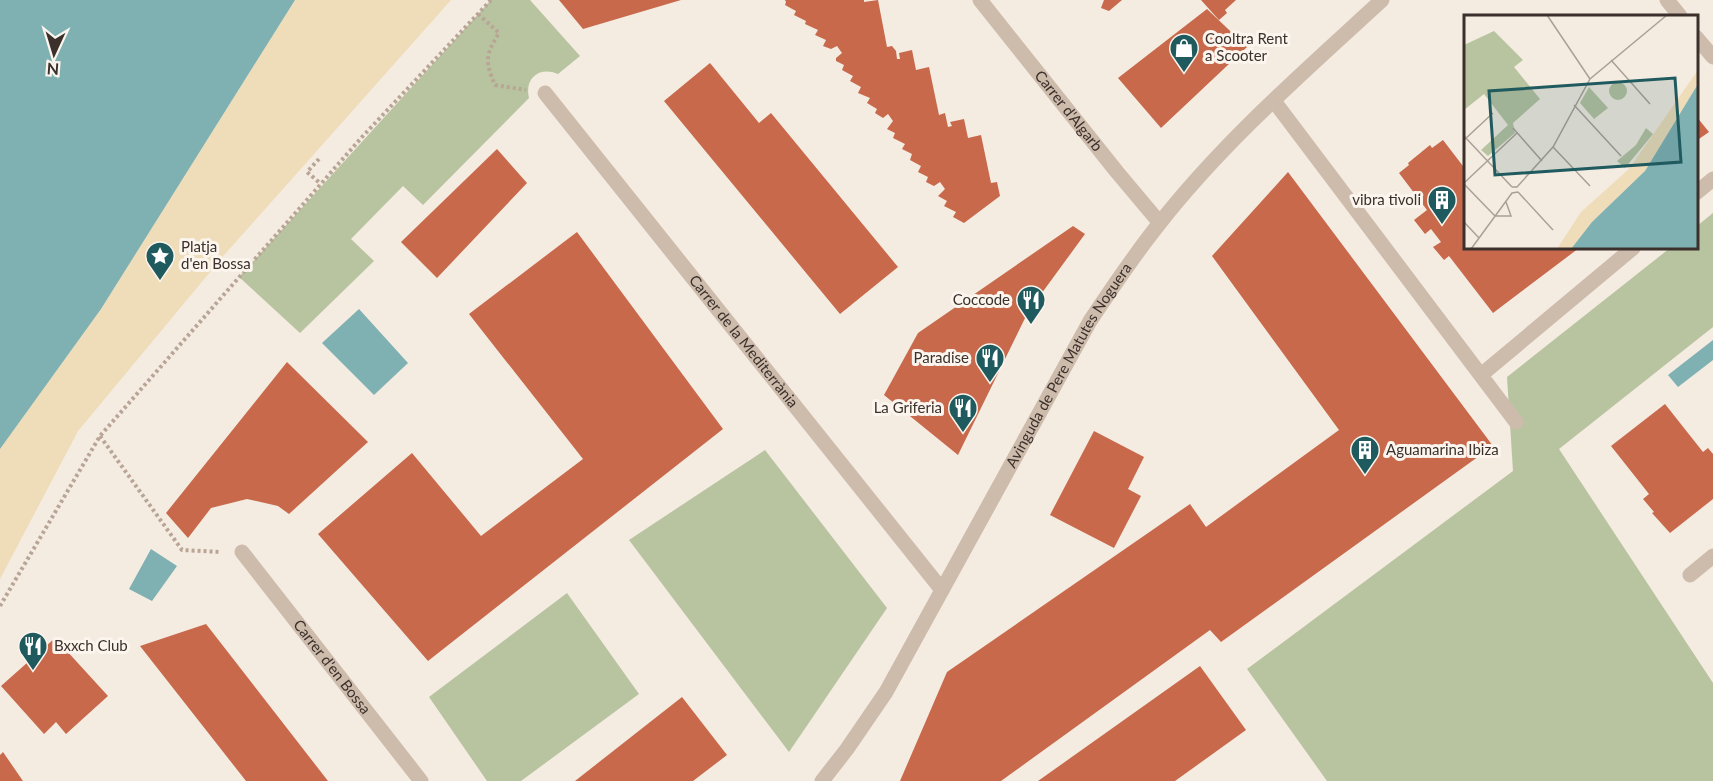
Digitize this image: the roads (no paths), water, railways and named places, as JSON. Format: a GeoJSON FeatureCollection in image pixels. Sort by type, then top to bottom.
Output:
{"type":"FeatureCollection","features":[{"type":"Feature","properties":{"kind":"street","name":"Carrer d'Algarb"},"geometry":{"type":"LineString","coordinates":[[981,0],[1117,172],[1160,222]]}},
{"type":"Feature","properties":{"kind":"street","name":"Avinguda de Pere Matutes Noguera"},"geometry":{"type":"LineString","coordinates":[[822,781],[886,692],[1090,321],[1160,222],[1235,138],[1382,0]]}},
{"type":"Feature","properties":{"kind":"street"},"geometry":{"type":"LineString","coordinates":[[1667,0],[1679,15]]}},
{"type":"Feature","properties":{"kind":"street"},"geometry":{"type":"LineString","coordinates":[[1698,39],[1713,57]]}},
{"type":"Feature","properties":{"kind":"street","name":"Carrer de la Mediterrània"},"geometry":{"type":"LineString","coordinates":[[545,93],[942,590]]}},
{"type":"Feature","properties":{"kind":"street"},"geometry":{"type":"LineString","coordinates":[[1274,101],[1516,422]]}},
{"type":"Feature","properties":{"kind":"street"},"geometry":{"type":"LineString","coordinates":[[1698,191],[1713,179]]}},
{"type":"Feature","properties":{"kind":"street"},"geometry":{"type":"LineString","coordinates":[[1481,375],[1632,249]]}},
{"type":"Feature","properties":{"kind":"street","name":"Carrer d'en Bossa"},"geometry":{"type":"LineString","coordinates":[[242,552],[421,781]]}},
{"type":"Feature","properties":{"kind":"street"},"geometry":{"type":"LineString","coordinates":[[1690,574],[1713,556]]}},
{"type":"Feature","properties":{"kind":"water"},"geometry":{"type":"Polygon","coordinates":[[[0,0],[295,0],[101,309],[0,449],[0,0]]]}},
{"type":"Feature","properties":{"kind":"water"},"geometry":{"type":"Polygon","coordinates":[[[359,309],[408,363],[374,395],[322,343],[359,309]]]}},
{"type":"Feature","properties":{"kind":"water"},"geometry":{"type":"Polygon","coordinates":[[[1713,340],[1713,360],[1678,387],[1668,375],[1713,340]]]}},
{"type":"Feature","properties":{"kind":"water"},"geometry":{"type":"Polygon","coordinates":[[[151,549],[177,566],[152,601],[129,589],[151,549]]]}},
{"type":"Feature","properties":{"kind":"place","name":"Cooltra Rent a Scooter"},"geometry":{"type":"Point","coordinates":[1184,74]}},
{"type":"Feature","properties":{"kind":"place","name":"vibra tivoli"},"geometry":{"type":"Point","coordinates":[1442,226]}},
{"type":"Feature","properties":{"kind":"place","name":"Platja d'en Bossa"},"geometry":{"type":"Point","coordinates":[160,282]}},
{"type":"Feature","properties":{"kind":"place","name":"Coccode"},"geometry":{"type":"Point","coordinates":[1031,326]}},
{"type":"Feature","properties":{"kind":"place","name":"Paradise"},"geometry":{"type":"Point","coordinates":[990,384]}},
{"type":"Feature","properties":{"kind":"place","name":"La Griferia"},"geometry":{"type":"Point","coordinates":[963,434]}},
{"type":"Feature","properties":{"kind":"place","name":"Aguamarina Ibiza"},"geometry":{"type":"Point","coordinates":[1365,476]}},
{"type":"Feature","properties":{"kind":"place","name":"Bxxch Club"},"geometry":{"type":"Point","coordinates":[33,672]}}]}
